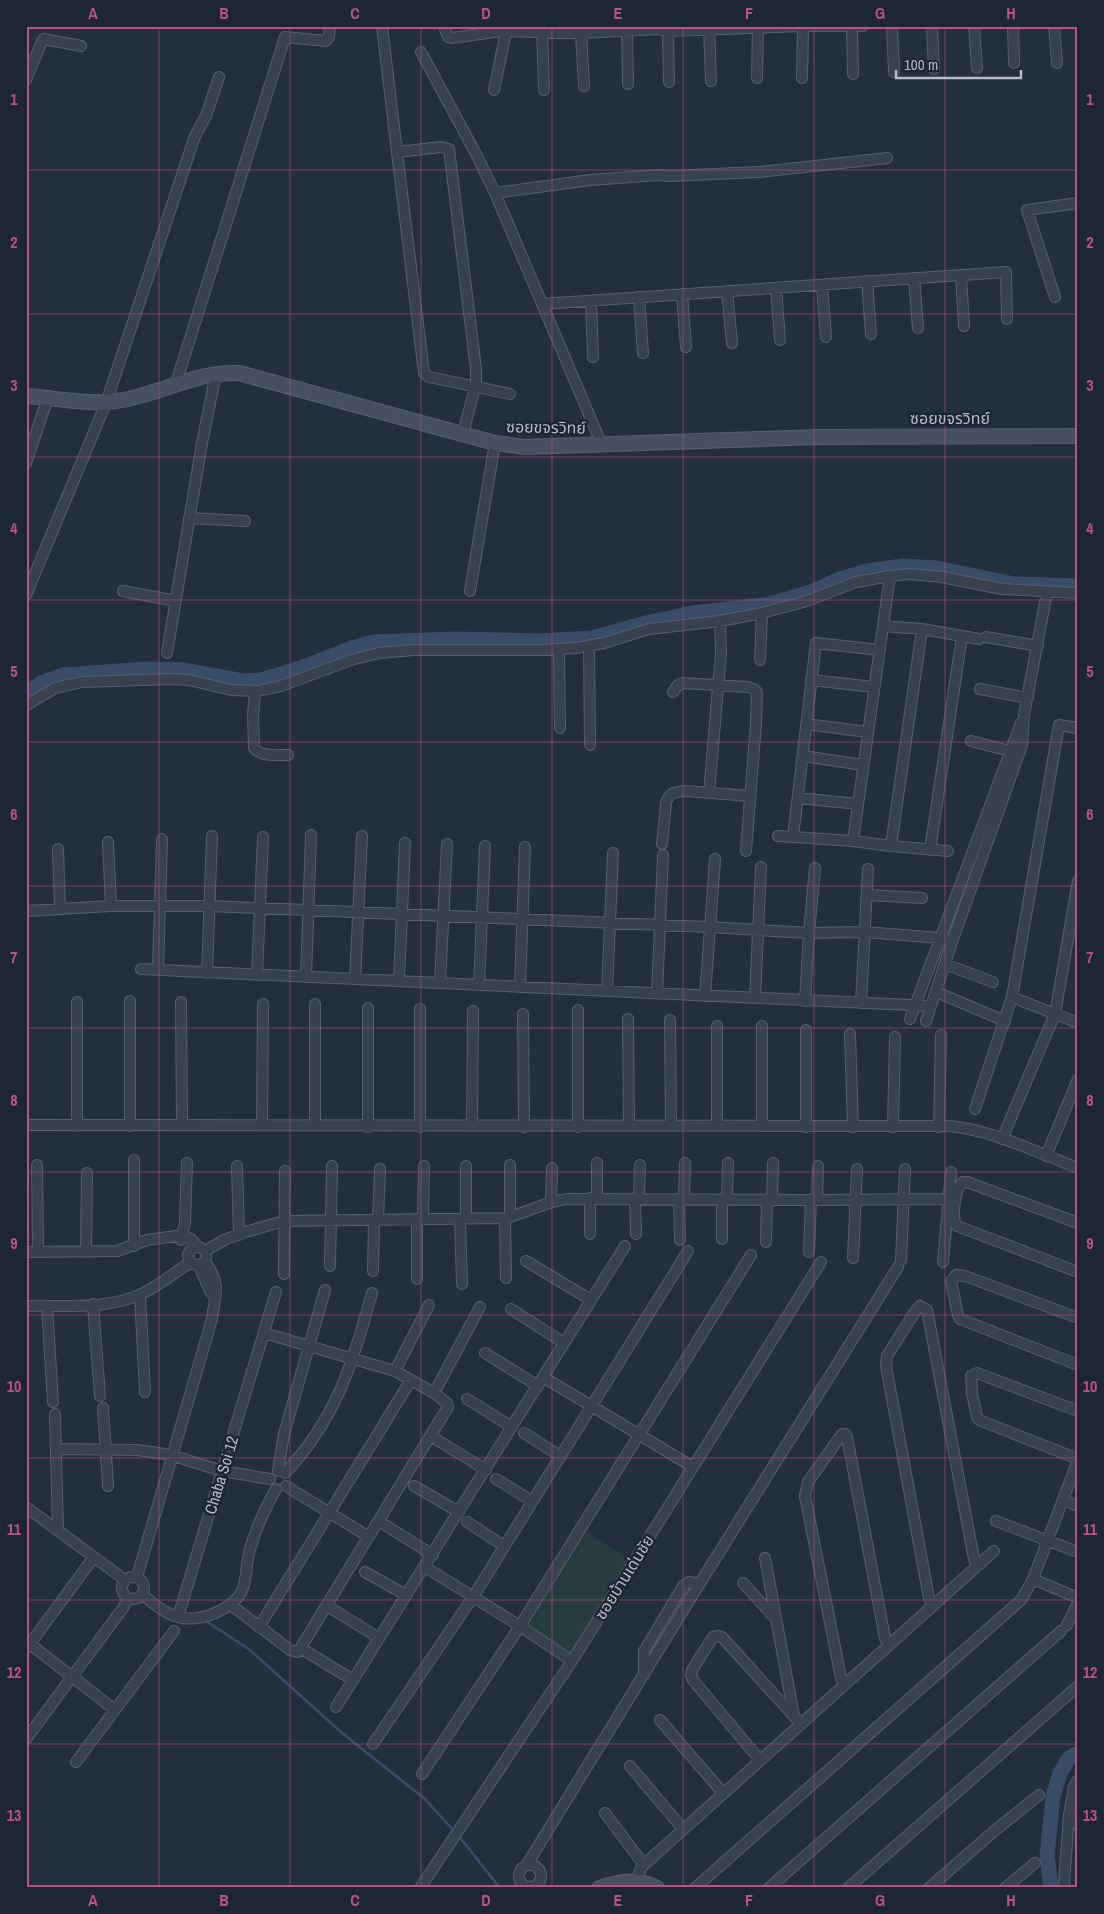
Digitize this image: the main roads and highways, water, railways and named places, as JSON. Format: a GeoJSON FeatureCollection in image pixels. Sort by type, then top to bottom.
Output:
{"type":"FeatureCollection","features":[{"type":"Feature","properties":{"kind":"waterway"},"geometry":{"type":"LineString","coordinates":[[26,694],[43,682],[63,675],[147,669],[183,670],[243,681],[261,680],[373,642],[457,639],[541,641],[592,638],[646,623],[693,613],[770,604],[811,592],[837,580],[867,571],[903,566],[936,568],[1014,584],[1078,586]]}},
{"type":"Feature","properties":{"kind":"waterway"},"geometry":{"type":"LineString","coordinates":[[206,1621],[250,1650],[342,1733],[425,1799],[454,1831]]}},
{"type":"Feature","properties":{"kind":"waterway"},"geometry":{"type":"LineString","coordinates":[[1051,1888],[1047,1855],[1053,1797],[1060,1773],[1069,1758],[1078,1753]]}},
{"type":"Feature","properties":{"kind":"waterway"},"geometry":{"type":"LineString","coordinates":[[458,1835],[500,1888]]}}]}
